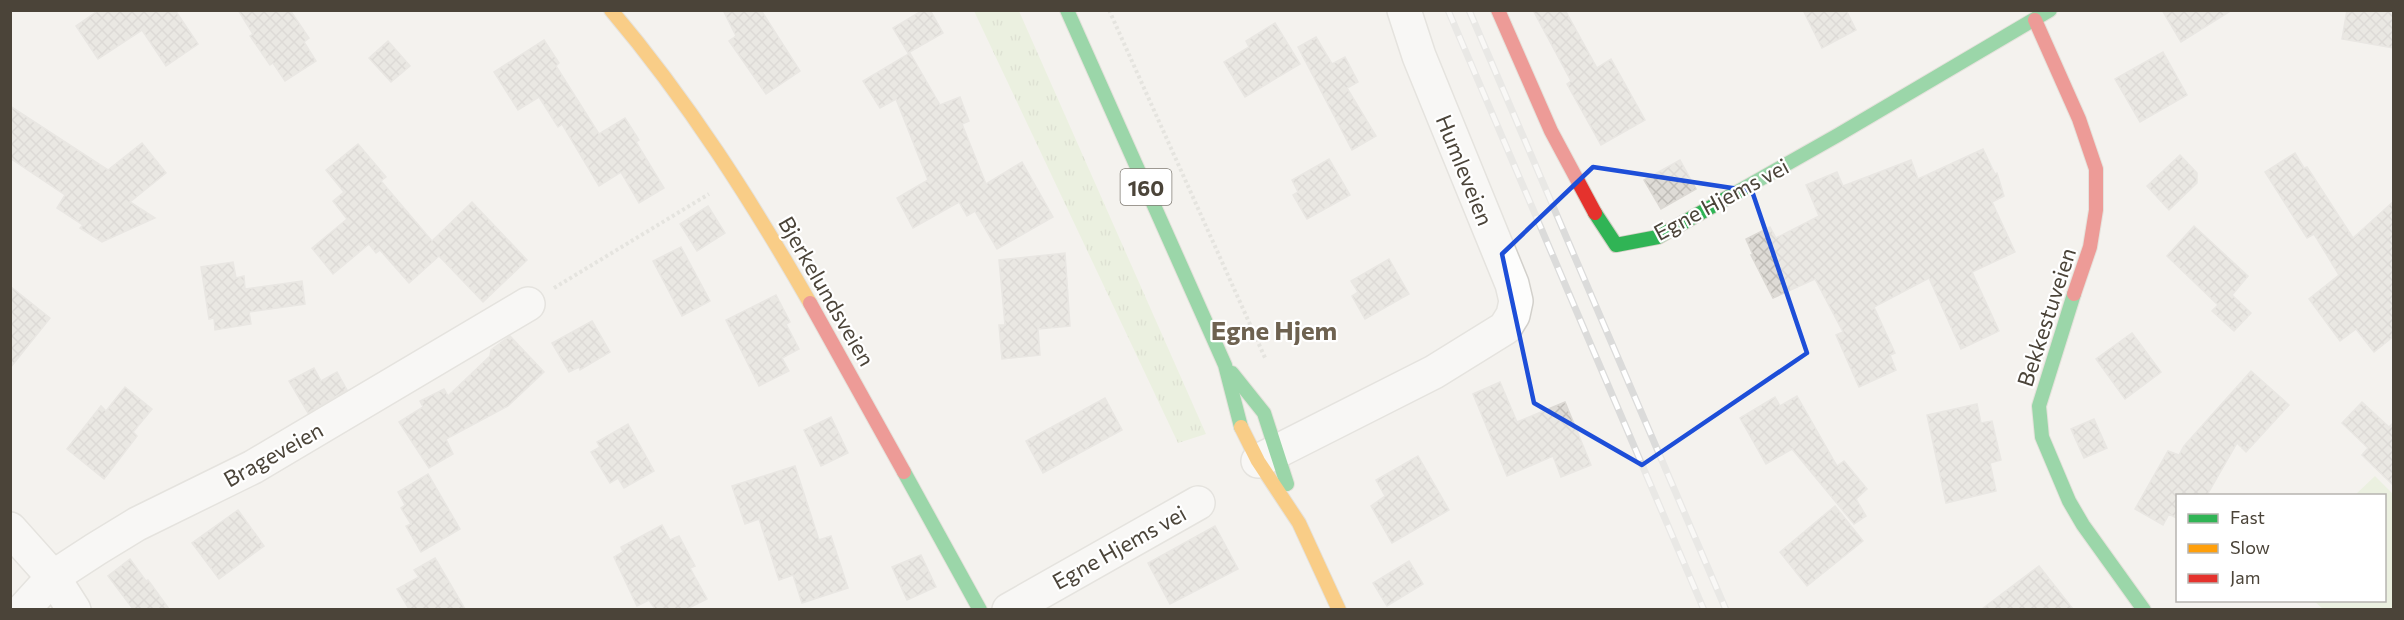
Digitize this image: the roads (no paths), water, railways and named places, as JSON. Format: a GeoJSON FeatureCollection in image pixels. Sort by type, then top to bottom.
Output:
{"type":"FeatureCollection","features":[{"type":"Feature","properties":{"kind":"street","name":"Bjerkelundsveien"},"geometry":{"type":"LineString","coordinates":[[611,10],[648,51],[736,177],[813,307],[980,609]]}},
{"type":"Feature","properties":{"kind":"street","name":"160"},"geometry":{"type":"LineString","coordinates":[[1067,10],[1225,365],[1240,424],[1268,457],[1339,609]]}},
{"type":"Feature","properties":{"kind":"street","name":"Humleveien"},"geometry":{"type":"LineString","coordinates":[[1268,457],[1434,372],[1505,328],[1513,315],[1516,301],[1512,284],[1423,67],[1404,10]]}},
{"type":"Feature","properties":{"kind":"street","name":"Egne Hjems vei"},"geometry":{"type":"LineString","coordinates":[[1498,10],[1536,98],[1593,213],[1616,245],[1658,237],[1838,135],[2049,10]]}},
{"type":"Feature","properties":{"kind":"street","name":"Bekkestuveien"},"geometry":{"type":"LineString","coordinates":[[2035,20],[2079,118],[2096,169],[2096,210],[2090,248],[2039,406],[2042,437],[2069,501],[2083,525],[2144,609]]}},
{"type":"Feature","properties":{"kind":"street","name":"Brageveien"},"geometry":{"type":"LineString","coordinates":[[23,609],[53,578],[137,524],[253,467],[528,304]]}},
{"type":"Feature","properties":{"kind":"street","name":"160"},"geometry":{"type":"LineString","coordinates":[[1225,365],[1264,413],[1268,457],[1299,523]]}},
{"type":"Feature","properties":{"kind":"street","name":"Egne Hjems vei"},"geometry":{"type":"LineString","coordinates":[[1009,609],[1198,503]]}},
{"type":"Feature","properties":{"kind":"street"},"geometry":{"type":"LineString","coordinates":[[10,529],[53,578],[74,609]]}},
{"type":"Feature","properties":{"kind":"railway"},"geometry":{"type":"LineString","coordinates":[[1448,10],[1704,610]]}},
{"type":"Feature","properties":{"kind":"railway"},"geometry":{"type":"LineString","coordinates":[[1469,10],[1726,610]]}},
{"type":"Feature","properties":{"kind":"district","name":"Egne Hjem"},"geometry":{"type":"Point","coordinates":[1274,329]}}]}
